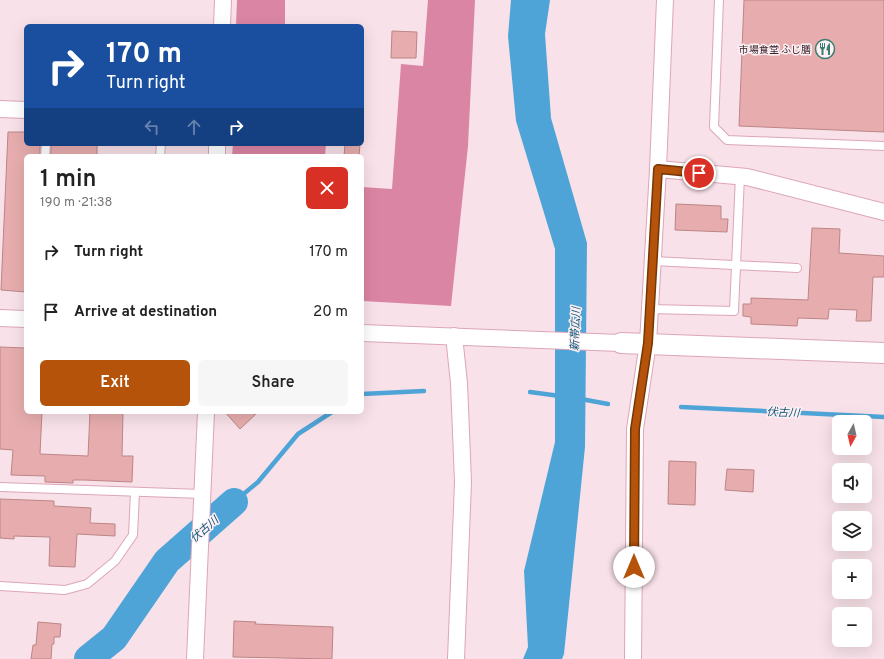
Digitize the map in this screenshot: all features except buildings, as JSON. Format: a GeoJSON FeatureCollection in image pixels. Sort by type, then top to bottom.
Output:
{"type":"FeatureCollection","features":[{"type":"Feature","properties":{"kind":"street"},"geometry":{"type":"LineString","coordinates":[[222,24],[223,0]]}},
{"type":"Feature","properties":{"kind":"street"},"geometry":{"type":"LineString","coordinates":[[633,659],[635,429],[648,343],[658,169],[665,0]]}},
{"type":"Feature","properties":{"kind":"street"},"geometry":{"type":"LineString","coordinates":[[0,109],[24,110]]}},
{"type":"Feature","properties":{"kind":"street"},"geometry":{"type":"LineString","coordinates":[[658,169],[740,176],[884,212]]}},
{"type":"Feature","properties":{"kind":"street"},"geometry":{"type":"LineString","coordinates":[[0,318],[24,319]]}},
{"type":"Feature","properties":{"kind":"street"},"geometry":{"type":"LineString","coordinates":[[364,333],[884,353]]}},
{"type":"Feature","properties":{"kind":"street"},"geometry":{"type":"LineString","coordinates":[[454,336],[459,383],[463,482],[456,659]]}},
{"type":"Feature","properties":{"kind":"street"},"geometry":{"type":"LineString","coordinates":[[195,659],[206,414]]}},
{"type":"Feature","properties":{"kind":"lane"},"geometry":{"type":"LineString","coordinates":[[719,0],[714,127],[727,140],[884,146]]}},
{"type":"Feature","properties":{"kind":"lane"},"geometry":{"type":"LineString","coordinates":[[650,309],[734,311],[740,176]]}},
{"type":"Feature","properties":{"kind":"lane"},"geometry":{"type":"LineString","coordinates":[[653,261],[797,268]]}},
{"type":"Feature","properties":{"kind":"lane"},"geometry":{"type":"LineString","coordinates":[[0,487],[135,492],[202,497]]}},
{"type":"Feature","properties":{"kind":"lane"},"geometry":{"type":"LineString","coordinates":[[0,586],[65,590],[87,584],[115,561],[133,535],[135,492]]}},
{"type":"Feature","properties":{"kind":"shaded area"},"geometry":{"type":"Polygon","coordinates":[[[237,0],[285,0],[285,24],[236,24],[237,0]]]}},
{"type":"Feature","properties":{"kind":"shaded area"},"geometry":{"type":"Polygon","coordinates":[[[428,0],[475,0],[468,146],[451,306],[364,301],[364,187],[392,189],[401,64],[423,66],[428,0]]]}},
{"type":"Feature","properties":{"kind":"shaded area"},"geometry":{"type":"Polygon","coordinates":[[[233,146],[326,146],[325,154],[232,154],[233,146]]]}},
{"type":"Feature","properties":{"kind":"water","name":"新帯広川"},"geometry":{"type":"Polygon","coordinates":[[[511,0],[550,0],[545,34],[551,118],[587,243],[585,447],[564,654],[562,659],[523,659],[528,647],[524,571],[555,442],[555,249],[516,121],[508,36],[511,0]]]}},
{"type":"Feature","properties":{"kind":"waterway","name":"伏古川"},"geometry":{"type":"LineString","coordinates":[[364,394],[424,391]]}},
{"type":"Feature","properties":{"kind":"waterway","name":"伏古川"},"geometry":{"type":"LineString","coordinates":[[530,392],[560,396]]}},
{"type":"Feature","properties":{"kind":"waterway","name":"伏古川"},"geometry":{"type":"LineString","coordinates":[[581,399],[608,404]]}},
{"type":"Feature","properties":{"kind":"waterway","name":"伏古川"},"geometry":{"type":"LineString","coordinates":[[681,407],[884,417]]}},
{"type":"Feature","properties":{"kind":"waterway","name":"伏古川"},"geometry":{"type":"LineString","coordinates":[[234,502],[258,482],[298,434],[329,414]]}},
{"type":"Feature","properties":{"kind":"waterway","name":"伏古川"},"geometry":{"type":"LineString","coordinates":[[88,659],[114,638],[167,561],[234,502]]}},
{"type":"Feature","properties":{"kind":"place","name":"市場食堂 ふじ膳"},"geometry":{"type":"Point","coordinates":[825,49]}},
{"type":"Feature","properties":{"kind":"route"},"geometry":{"type":"LineString","coordinates":[[634,567],[635,429],[648,343],[658,169],[699,173]]}}]}
